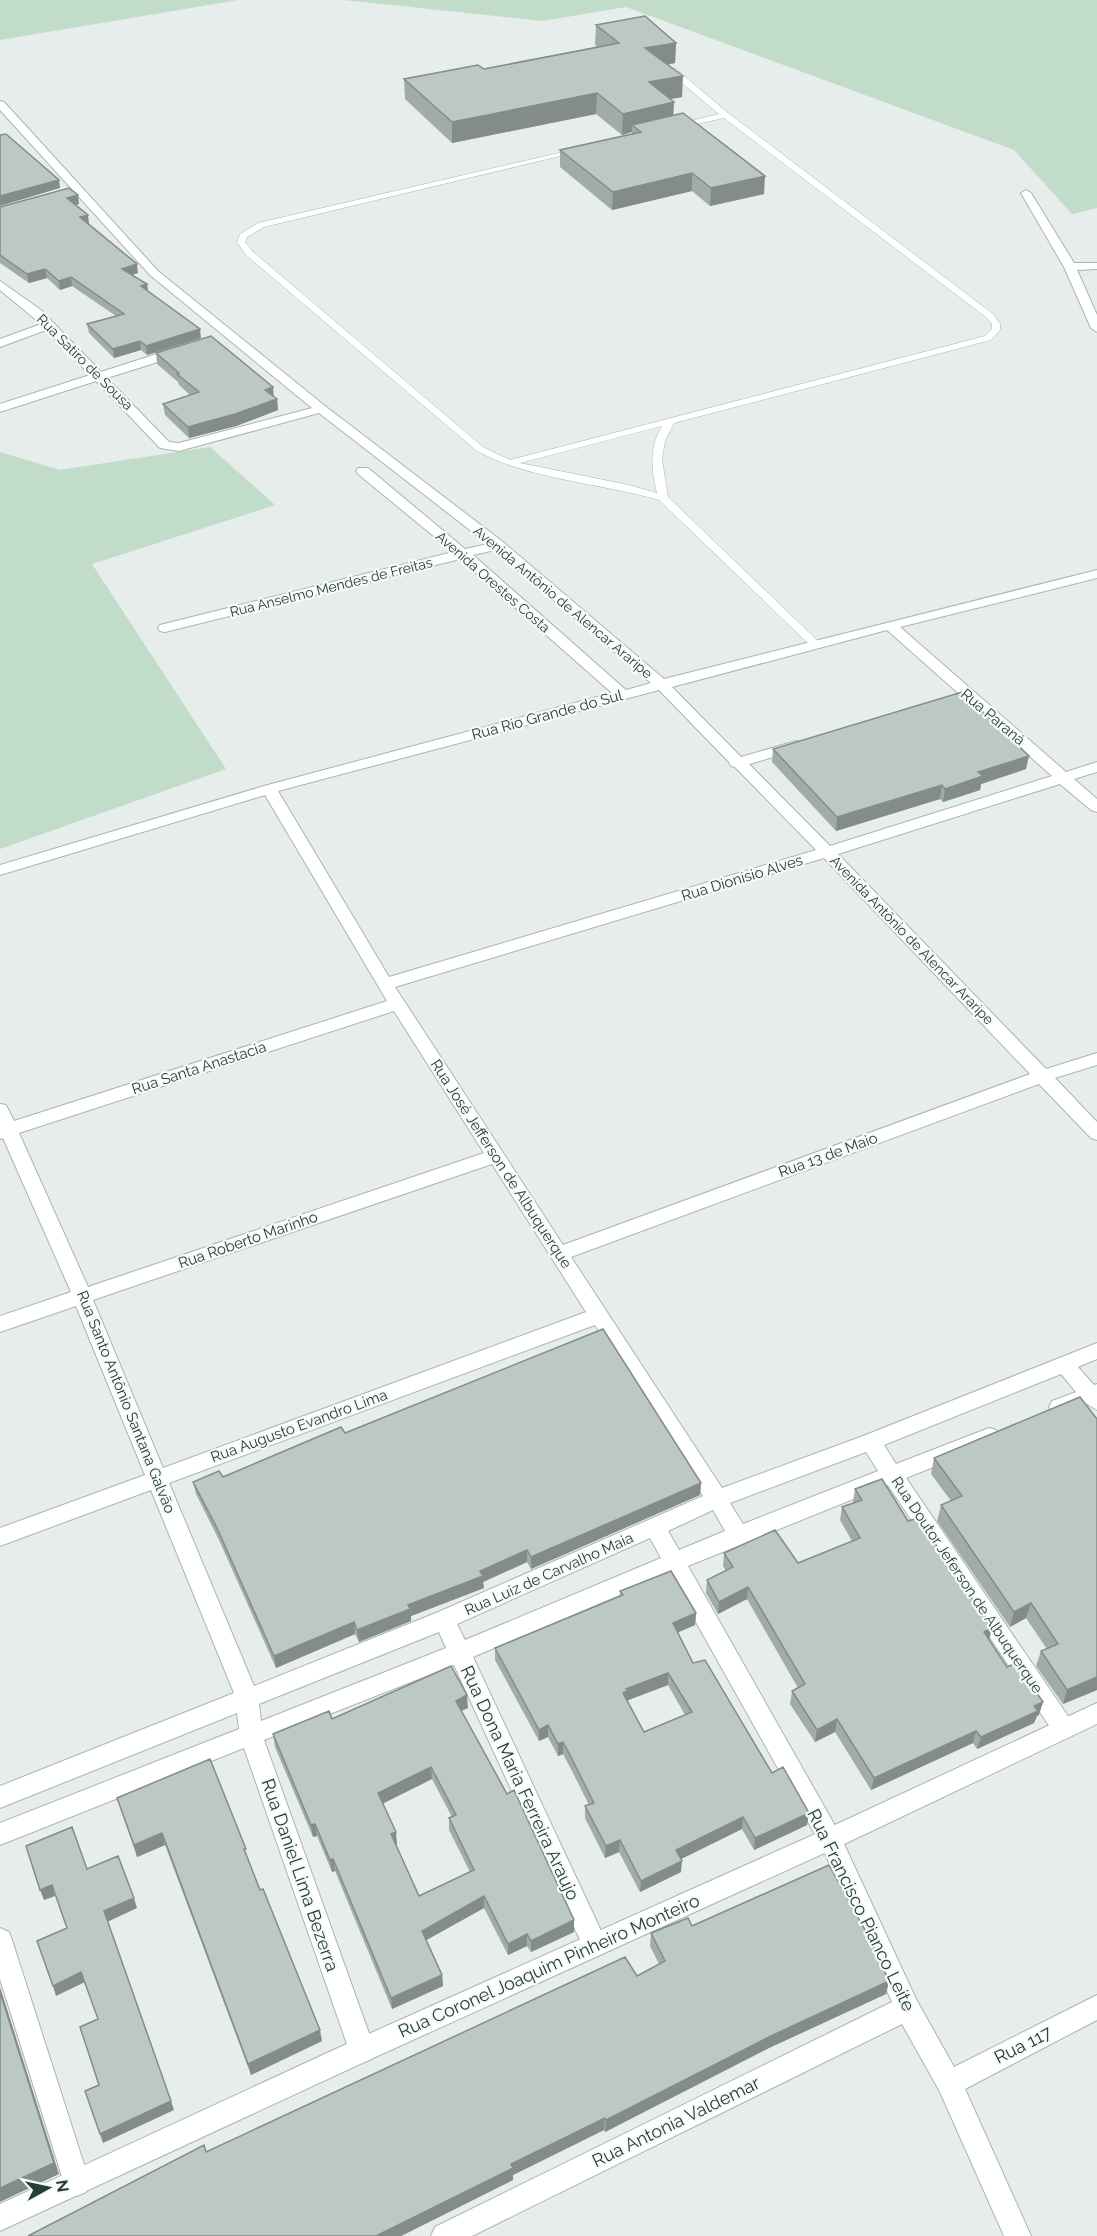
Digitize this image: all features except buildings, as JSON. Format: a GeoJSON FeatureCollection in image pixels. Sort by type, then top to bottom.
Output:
{"type":"FeatureCollection","features":[{"type":"Feature","properties":{"kind":"street","name":"Avenida Antônio de Alencar Araripe"},"geometry":{"type":"LineString","coordinates":[[0,104],[21,133],[72,190],[153,273],[224,337],[396,464],[498,545],[662,685],[736,763],[827,852],[1097,1133]]}},
{"type":"Feature","properties":{"kind":"street"},"geometry":{"type":"LineString","coordinates":[[1026,192],[1070,267],[1097,328]]}},
{"type":"Feature","properties":{"kind":"street"},"geometry":{"type":"LineString","coordinates":[[1070,267],[1097,266]]}},
{"type":"Feature","properties":{"kind":"street","name":"Rua Satiro de Sousa"},"geometry":{"type":"LineString","coordinates":[[0,284],[48,325],[165,445],[179,447],[195,444],[321,409]]}},
{"type":"Feature","properties":{"kind":"street"},"geometry":{"type":"LineString","coordinates":[[0,344],[48,325]]}},
{"type":"Feature","properties":{"kind":"street"},"geometry":{"type":"LineString","coordinates":[[0,408],[197,345]]}},
{"type":"Feature","properties":{"kind":"street","name":"Avenida Orestes Costa"},"geometry":{"type":"LineString","coordinates":[[363,471],[463,554],[622,694]]}},
{"type":"Feature","properties":{"kind":"street","name":"Rua Anselmo Mendes de Freitas"},"geometry":{"type":"LineString","coordinates":[[165,628],[498,545]]}},
{"type":"Feature","properties":{"kind":"street","name":"Rua Rio Grande do Sul"},"geometry":{"type":"LineString","coordinates":[[0,870],[269,789],[622,694],[1097,574]]}},
{"type":"Feature","properties":{"kind":"street","name":"Rua Paraná"},"geometry":{"type":"LineString","coordinates":[[890,626],[1097,807]]}},
{"type":"Feature","properties":{"kind":"street"},"geometry":{"type":"LineString","coordinates":[[946,703],[968,696]]}},
{"type":"Feature","properties":{"kind":"street"},"geometry":{"type":"LineString","coordinates":[[736,763],[813,741]]}},
{"type":"Feature","properties":{"kind":"street","name":"Rua Dionísio Alves"},"geometry":{"type":"LineString","coordinates":[[385,984],[827,852],[1097,767]]}},
{"type":"Feature","properties":{"kind":"street","name":"Rua José Jefferson de Albuquerque"},"geometry":{"type":"LineString","coordinates":[[269,789],[385,984],[738,1535]]}},
{"type":"Feature","properties":{"kind":"street","name":"Rua Santa Anastacia"},"geometry":{"type":"LineString","coordinates":[[4,1131],[398,1004]]}},
{"type":"Feature","properties":{"kind":"street","name":"Rua 13 de Maio"},"geometry":{"type":"LineString","coordinates":[[559,1254],[1042,1077],[1097,1059]]}},
{"type":"Feature","properties":{"kind":"street","name":"Rua Santo Antônio Santana Galvão"},"geometry":{"type":"LineString","coordinates":[[0,1110],[4,1131],[82,1296],[247,1697]]}},
{"type":"Feature","properties":{"kind":"street","name":"Rua Roberto Marinho"},"geometry":{"type":"LineString","coordinates":[[0,1324],[496,1156]]}},
{"type":"Feature","properties":{"kind":"street","name":"Rua Augusto Evandro Lima"},"geometry":{"type":"LineString","coordinates":[[0,1537],[157,1477],[598,1316]]}},
{"type":"Feature","properties":{"kind":"street","name":"Rua Luiz de Carvalho Maia"},"geometry":{"type":"LineString","coordinates":[[0,1797],[444,1620],[717,1499],[870,1442],[1097,1351]]}},
{"type":"Feature","properties":{"kind":"street"},"geometry":{"type":"LineString","coordinates":[[1036,1417],[1095,1396],[1065,1365]]}},
{"type":"Feature","properties":{"kind":"street"},"geometry":{"type":"LineString","coordinates":[[0,1834],[459,1653],[738,1535],[1003,1430]]}},
{"type":"Feature","properties":{"kind":"street","name":"Rua Doutor Jeferson de Albuquerque"},"geometry":{"type":"LineString","coordinates":[[870,1442],[1064,1729]]}},
{"type":"Feature","properties":{"kind":"street","name":"Rua Francisco Pianco Leite"},"geometry":{"type":"LineString","coordinates":[[655,1528],[830,1839],[908,2008],[950,2083],[1018,2236]]}},
{"type":"Feature","properties":{"kind":"street","name":"Rua Dona Maria Ferreira Araujo"},"geometry":{"type":"LineString","coordinates":[[444,1620],[596,1945]]}},
{"type":"Feature","properties":{"kind":"street","name":"Rua Daniel Lima Bezerra"},"geometry":{"type":"LineString","coordinates":[[247,1697],[250,1735],[362,2050]]}},
{"type":"Feature","properties":{"kind":"street","name":"Rua Coronel Joaquim Pinheiro Monteiro"},"geometry":{"type":"LineString","coordinates":[[0,2218],[362,2050],[830,1839],[1097,1713]]}},
{"type":"Feature","properties":{"kind":"street"},"geometry":{"type":"LineString","coordinates":[[0,1940],[77,2183]]}},
{"type":"Feature","properties":{"kind":"street","name":"Rua 117"},"geometry":{"type":"LineString","coordinates":[[950,2083],[1097,2007]]}},
{"type":"Feature","properties":{"kind":"street","name":"Rua Antonia Valdemar"},"geometry":{"type":"LineString","coordinates":[[444,2236],[908,2008]]}},
{"type":"Feature","properties":{"kind":"lane"},"geometry":{"type":"LineString","coordinates":[[510,463],[988,338],[996,330],[996,324],[990,316],[725,115],[673,71]]}},
{"type":"Feature","properties":{"kind":"lane"},"geometry":{"type":"LineString","coordinates":[[667,129],[725,115]]}},
{"type":"Feature","properties":{"kind":"lane"},"geometry":{"type":"LineString","coordinates":[[585,148],[261,225],[243,236],[241,242],[249,253],[480,449],[510,463],[629,488],[663,498],[815,644]]}},
{"type":"Feature","properties":{"kind":"lane"},"geometry":{"type":"LineString","coordinates":[[663,498],[657,466],[657,448],[660,437],[670,421]]}},
{"type":"Feature","properties":{"kind":"green space"},"geometry":{"type":"Polygon","coordinates":[[[0,0],[238,0],[0,40],[0,0]]]}},
{"type":"Feature","properties":{"kind":"green space"},"geometry":{"type":"Polygon","coordinates":[[[344,0],[1097,0],[1097,208],[1072,214],[1014,150],[626,7],[543,21],[344,0]]]}},
{"type":"Feature","properties":{"kind":"green space"},"geometry":{"type":"Polygon","coordinates":[[[210,447],[275,505],[92,564],[226,769],[0,849],[0,452],[60,470],[210,447]]]}}]}
